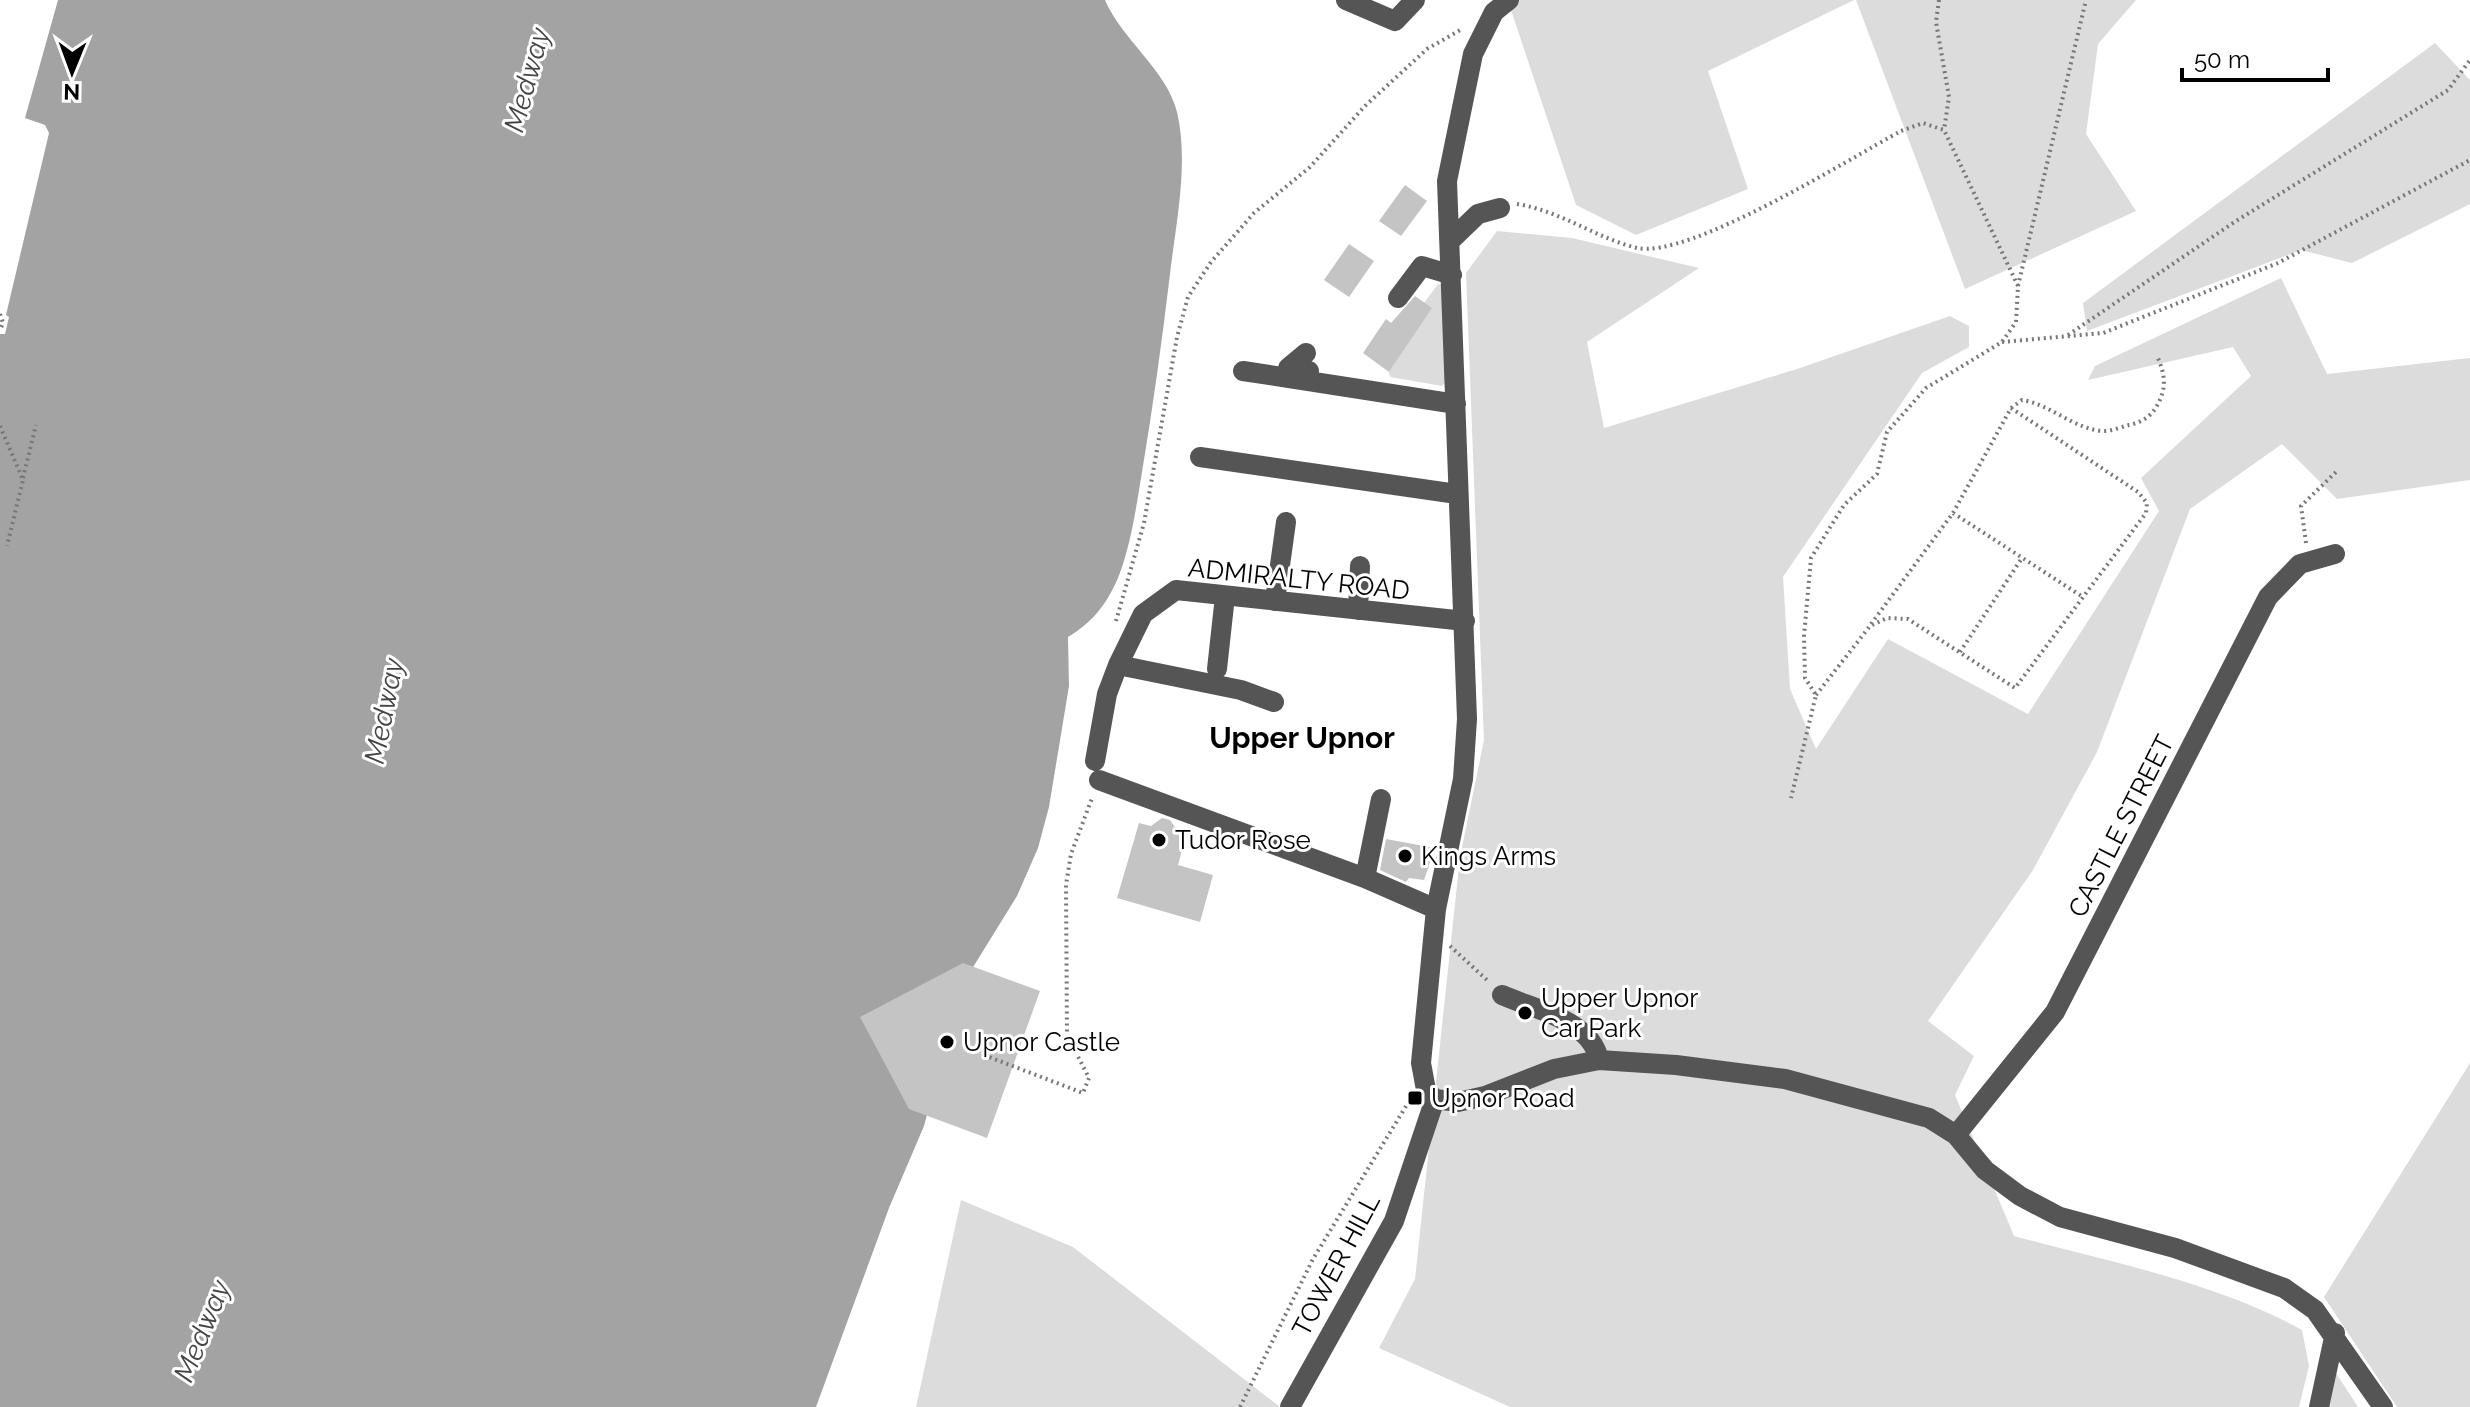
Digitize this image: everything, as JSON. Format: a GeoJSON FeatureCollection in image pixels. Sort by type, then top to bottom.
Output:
{"type":"FeatureCollection","features":[{"type":"Feature","properties":{"kind":"street"},"geometry":{"type":"LineString","coordinates":[[1346,0],[1395,21],[1415,0]]}},
{"type":"Feature","properties":{"kind":"street"},"geometry":{"type":"LineString","coordinates":[[1502,6],[1473,54],[1447,181],[1457,494],[1465,621],[1463,779],[1436,909],[1421,1063],[1426,1090],[1435,1099],[1458,1102],[1485,1096],[1554,1069],[1599,1060],[1676,1065],[1785,1079],[1929,1118],[1956,1135],[1985,1170],[2020,1196],[2060,1217],[2175,1248],[2284,1288],[2315,1310],[2335,1333],[2383,1407]]}},
{"type":"Feature","properties":{"kind":"street"},"geometry":{"type":"LineString","coordinates":[[1451,240],[1478,214],[1500,208]]}},
{"type":"Feature","properties":{"kind":"street"},"geometry":{"type":"LineString","coordinates":[[1398,298],[1422,266],[1452,275]]}},
{"type":"Feature","properties":{"kind":"street"},"geometry":{"type":"LineString","coordinates":[[1306,353],[1288,368],[1456,397]]}},
{"type":"Feature","properties":{"kind":"street"},"geometry":{"type":"LineString","coordinates":[[1243,371],[1456,397]]}},
{"type":"Feature","properties":{"kind":"street"},"geometry":{"type":"LineString","coordinates":[[1200,457],[1457,494]]}},
{"type":"Feature","properties":{"kind":"street"},"geometry":{"type":"LineString","coordinates":[[1275,601],[1286,522]]}},
{"type":"Feature","properties":{"kind":"street","name":"CASTLE STREET"},"geometry":{"type":"LineString","coordinates":[[1956,1135],[2055,1012],[2268,597],[2300,564],[2335,554]]}},
{"type":"Feature","properties":{"kind":"street"},"geometry":{"type":"LineString","coordinates":[[1358,610],[1360,566]]}},
{"type":"Feature","properties":{"kind":"street","name":"ADMIRALTY ROAD"},"geometry":{"type":"LineString","coordinates":[[1097,770],[1107,694],[1118,665],[1143,614],[1176,590],[1465,621]]}},
{"type":"Feature","properties":{"kind":"street"},"geometry":{"type":"LineString","coordinates":[[1217,669],[1225,596]]}},
{"type":"Feature","properties":{"kind":"street"},"geometry":{"type":"LineString","coordinates":[[1118,665],[1241,690],[1274,702]]}},
{"type":"Feature","properties":{"kind":"street"},"geometry":{"type":"LineString","coordinates":[[1097,770],[1436,909]]}},
{"type":"Feature","properties":{"kind":"street"},"geometry":{"type":"LineString","coordinates":[[1365,878],[1381,799]]}},
{"type":"Feature","properties":{"kind":"street"},"geometry":{"type":"LineString","coordinates":[[1502,995],[1581,1028],[1596,1044],[1599,1060]]}},
{"type":"Feature","properties":{"kind":"street","name":"TOWER HILL"},"geometry":{"type":"LineString","coordinates":[[1290,1407],[1394,1221],[1435,1099]]}},
{"type":"Feature","properties":{"kind":"street"},"geometry":{"type":"LineString","coordinates":[[2319,1407],[2335,1333]]}},
{"type":"Feature","properties":{"kind":"path"},"geometry":{"type":"LineString","coordinates":[[1939,0],[1936,22],[1949,97],[1944,130],[2018,286]]}},
{"type":"Feature","properties":{"kind":"path"},"geometry":{"type":"LineString","coordinates":[[1816,695],[1805,678],[1804,636],[1811,558],[1844,505],[1877,474],[1887,432],[1926,388],[2002,342],[2016,322],[2018,286],[2086,0]]}},
{"type":"Feature","properties":{"kind":"path"},"geometry":{"type":"LineString","coordinates":[[2066,336],[2236,221],[2448,90],[2470,60]]}},
{"type":"Feature","properties":{"kind":"path"},"geometry":{"type":"LineString","coordinates":[[1500,208],[1515,203],[1543,208],[1638,248],[1669,247],[1713,231],[1901,131],[1923,123],[1944,130]]}},
{"type":"Feature","properties":{"kind":"path"},"geometry":{"type":"LineString","coordinates":[[2002,342],[2103,333],[2278,263],[2470,160]]}},
{"type":"Feature","properties":{"kind":"path"},"geometry":{"type":"LineString","coordinates":[[0,314],[1,331]]}},
{"type":"Feature","properties":{"kind":"path"},"geometry":{"type":"LineString","coordinates":[[1791,798],[1816,695],[1953,513],[2011,408],[2022,400],[2036,402],[2104,431],[2136,424],[2150,416],[2164,396],[2164,374],[2157,356]]}},
{"type":"Feature","properties":{"kind":"path"},"geometry":{"type":"LineString","coordinates":[[1870,626],[1887,618],[1908,619],[2015,688],[2146,513],[2147,503],[2138,492],[2011,408]]}},
{"type":"Feature","properties":{"kind":"path"},"geometry":{"type":"LineString","coordinates":[[7,546],[36,425]]}},
{"type":"Feature","properties":{"kind":"path"},"geometry":{"type":"LineString","coordinates":[[0,426],[23,480]]}},
{"type":"Feature","properties":{"kind":"path"},"geometry":{"type":"LineString","coordinates":[[2309,561],[2301,506],[2338,470]]}},
{"type":"Feature","properties":{"kind":"path"},"geometry":{"type":"LineString","coordinates":[[1953,513],[2083,597]]}},
{"type":"Feature","properties":{"kind":"path"},"geometry":{"type":"LineString","coordinates":[[1960,652],[2022,558]]}},
{"type":"Feature","properties":{"kind":"path"},"geometry":{"type":"LineString","coordinates":[[984,1055],[1083,1093],[1089,1078],[1067,1035],[1066,885],[1071,854],[1097,770]]}},
{"type":"Feature","properties":{"kind":"path"},"geometry":{"type":"LineString","coordinates":[[1434,931],[1502,995]]}},
{"type":"Feature","properties":{"kind":"path"},"geometry":{"type":"LineString","coordinates":[[1240,1407],[1313,1259],[1423,1077]]}},
{"type":"Feature","properties":{"kind":"shaded area"},"geometry":{"type":"Polygon","coordinates":[[[1516,0],[1854,0],[1708,71],[1748,189],[1636,235],[1576,205],[1509,4],[1516,0]]]}},
{"type":"Feature","properties":{"kind":"shaded area"},"geometry":{"type":"Polygon","coordinates":[[[1856,0],[2136,0],[2098,44],[2086,134],[2136,211],[1965,289],[1856,0]]]}},
{"type":"Feature","properties":{"kind":"shaded area"},"geometry":{"type":"Polygon","coordinates":[[[2435,43],[2470,80],[2470,204],[2352,263],[2301,250],[2087,331],[2083,303],[2435,43]]]}},
{"type":"Feature","properties":{"kind":"shaded area"},"geometry":{"type":"Polygon","coordinates":[[[1497,231],[1572,238],[1699,268],[1587,342],[1604,428],[1797,369],[1950,316],[1969,326],[1969,347],[1922,373],[1783,577],[1790,689],[1816,749],[1888,639],[2028,714],[2159,511],[2141,478],[2251,376],[2233,347],[2088,380],[2095,366],[2281,278],[2327,374],[2470,358],[2470,480],[2337,499],[2282,444],[2190,509],[2097,752],[2033,870],[1928,1021],[1974,1056],[1955,1095],[2014,1236],[2198,1286],[2269,1313],[2302,1330],[2309,1366],[2299,1407],[1510,1407],[1379,1348],[1415,1279],[1460,857],[1484,740],[1466,273],[1497,231]]]}},
{"type":"Feature","properties":{"kind":"shaded area"},"geometry":{"type":"Polygon","coordinates":[[[1438,284],[1453,288],[1451,376],[1442,386],[1390,377],[1389,372],[1431,308],[1424,303],[1438,284]]]}},
{"type":"Feature","properties":{"kind":"shaded area"},"geometry":{"type":"Polygon","coordinates":[[[2470,1063],[2470,1407],[2397,1407],[2324,1297],[2470,1063]]]}},
{"type":"Feature","properties":{"kind":"shaded area"},"geometry":{"type":"Polygon","coordinates":[[[961,1200],[1073,1247],[1280,1407],[916,1407],[961,1200]]]}},
{"type":"Feature","properties":{"kind":"shaded area"},"geometry":{"type":"Polygon","coordinates":[[[2334,1370],[2358,1407],[2326,1407],[2334,1370]]]}},
{"type":"Feature","properties":{"kind":"water","name":"Medway"},"geometry":{"type":"Polygon","coordinates":[[[58,0],[1105,0],[1122,28],[1164,82],[1177,112],[1182,172],[1154,398],[1126,553],[1118,578],[1103,605],[1092,619],[1068,637],[1069,686],[1049,807],[1038,848],[1017,896],[962,985],[924,1126],[889,1208],[816,1407],[0,1407],[0,334],[5,334],[9,317],[6,315],[49,133],[45,125],[25,118],[58,0]]]}},
{"type":"Feature","properties":{"kind":"building"},"geometry":{"type":"Polygon","coordinates":[[[1405,185],[1427,201],[1401,236],[1379,221],[1405,185]]]}},
{"type":"Feature","properties":{"kind":"building"},"geometry":{"type":"Polygon","coordinates":[[[1349,244],[1374,261],[1349,297],[1324,280],[1349,244]]]}},
{"type":"Feature","properties":{"kind":"building"},"geometry":{"type":"Polygon","coordinates":[[[1415,296],[1432,308],[1389,372],[1363,353],[1386,319],[1391,323],[1415,296]]]}},
{"type":"Feature","properties":{"kind":"building"},"geometry":{"type":"Polygon","coordinates":[[[1162,818],[1170,820],[1179,833],[1186,835],[1178,865],[1213,875],[1200,922],[1117,898],[1139,823],[1151,826],[1162,818]]]}},
{"type":"Feature","properties":{"kind":"building","name":"Kings Arms"},"geometry":{"type":"Polygon","coordinates":[[[1386,839],[1435,848],[1424,880],[1409,878],[1406,882],[1380,870],[1386,839]]]}},
{"type":"Feature","properties":{"kind":"building","name":"Upnor Castle"},"geometry":{"type":"Polygon","coordinates":[[[963,963],[1040,991],[987,1138],[909,1109],[860,1017],[963,963]]]}},
{"type":"Feature","properties":{"kind":"place","name":"Tudor Rose"},"geometry":{"type":"Point","coordinates":[1159,840]}},
{"type":"Feature","properties":{"kind":"place","name":"Kings Arms"},"geometry":{"type":"Point","coordinates":[1405,856]}},
{"type":"Feature","properties":{"kind":"place","name":"Upper Upnor Car Park"},"geometry":{"type":"Point","coordinates":[1525,1013]}},
{"type":"Feature","properties":{"kind":"place","name":"Upnor Castle"},"geometry":{"type":"Point","coordinates":[947,1042]}},
{"type":"Feature","properties":{"kind":"place","name":"Upnor Road"},"geometry":{"type":"Point","coordinates":[1415,1098]}},
{"type":"Feature","properties":{"kind":"district","name":"Upper Upnor"},"geometry":{"type":"Point","coordinates":[1302,737]}}]}
